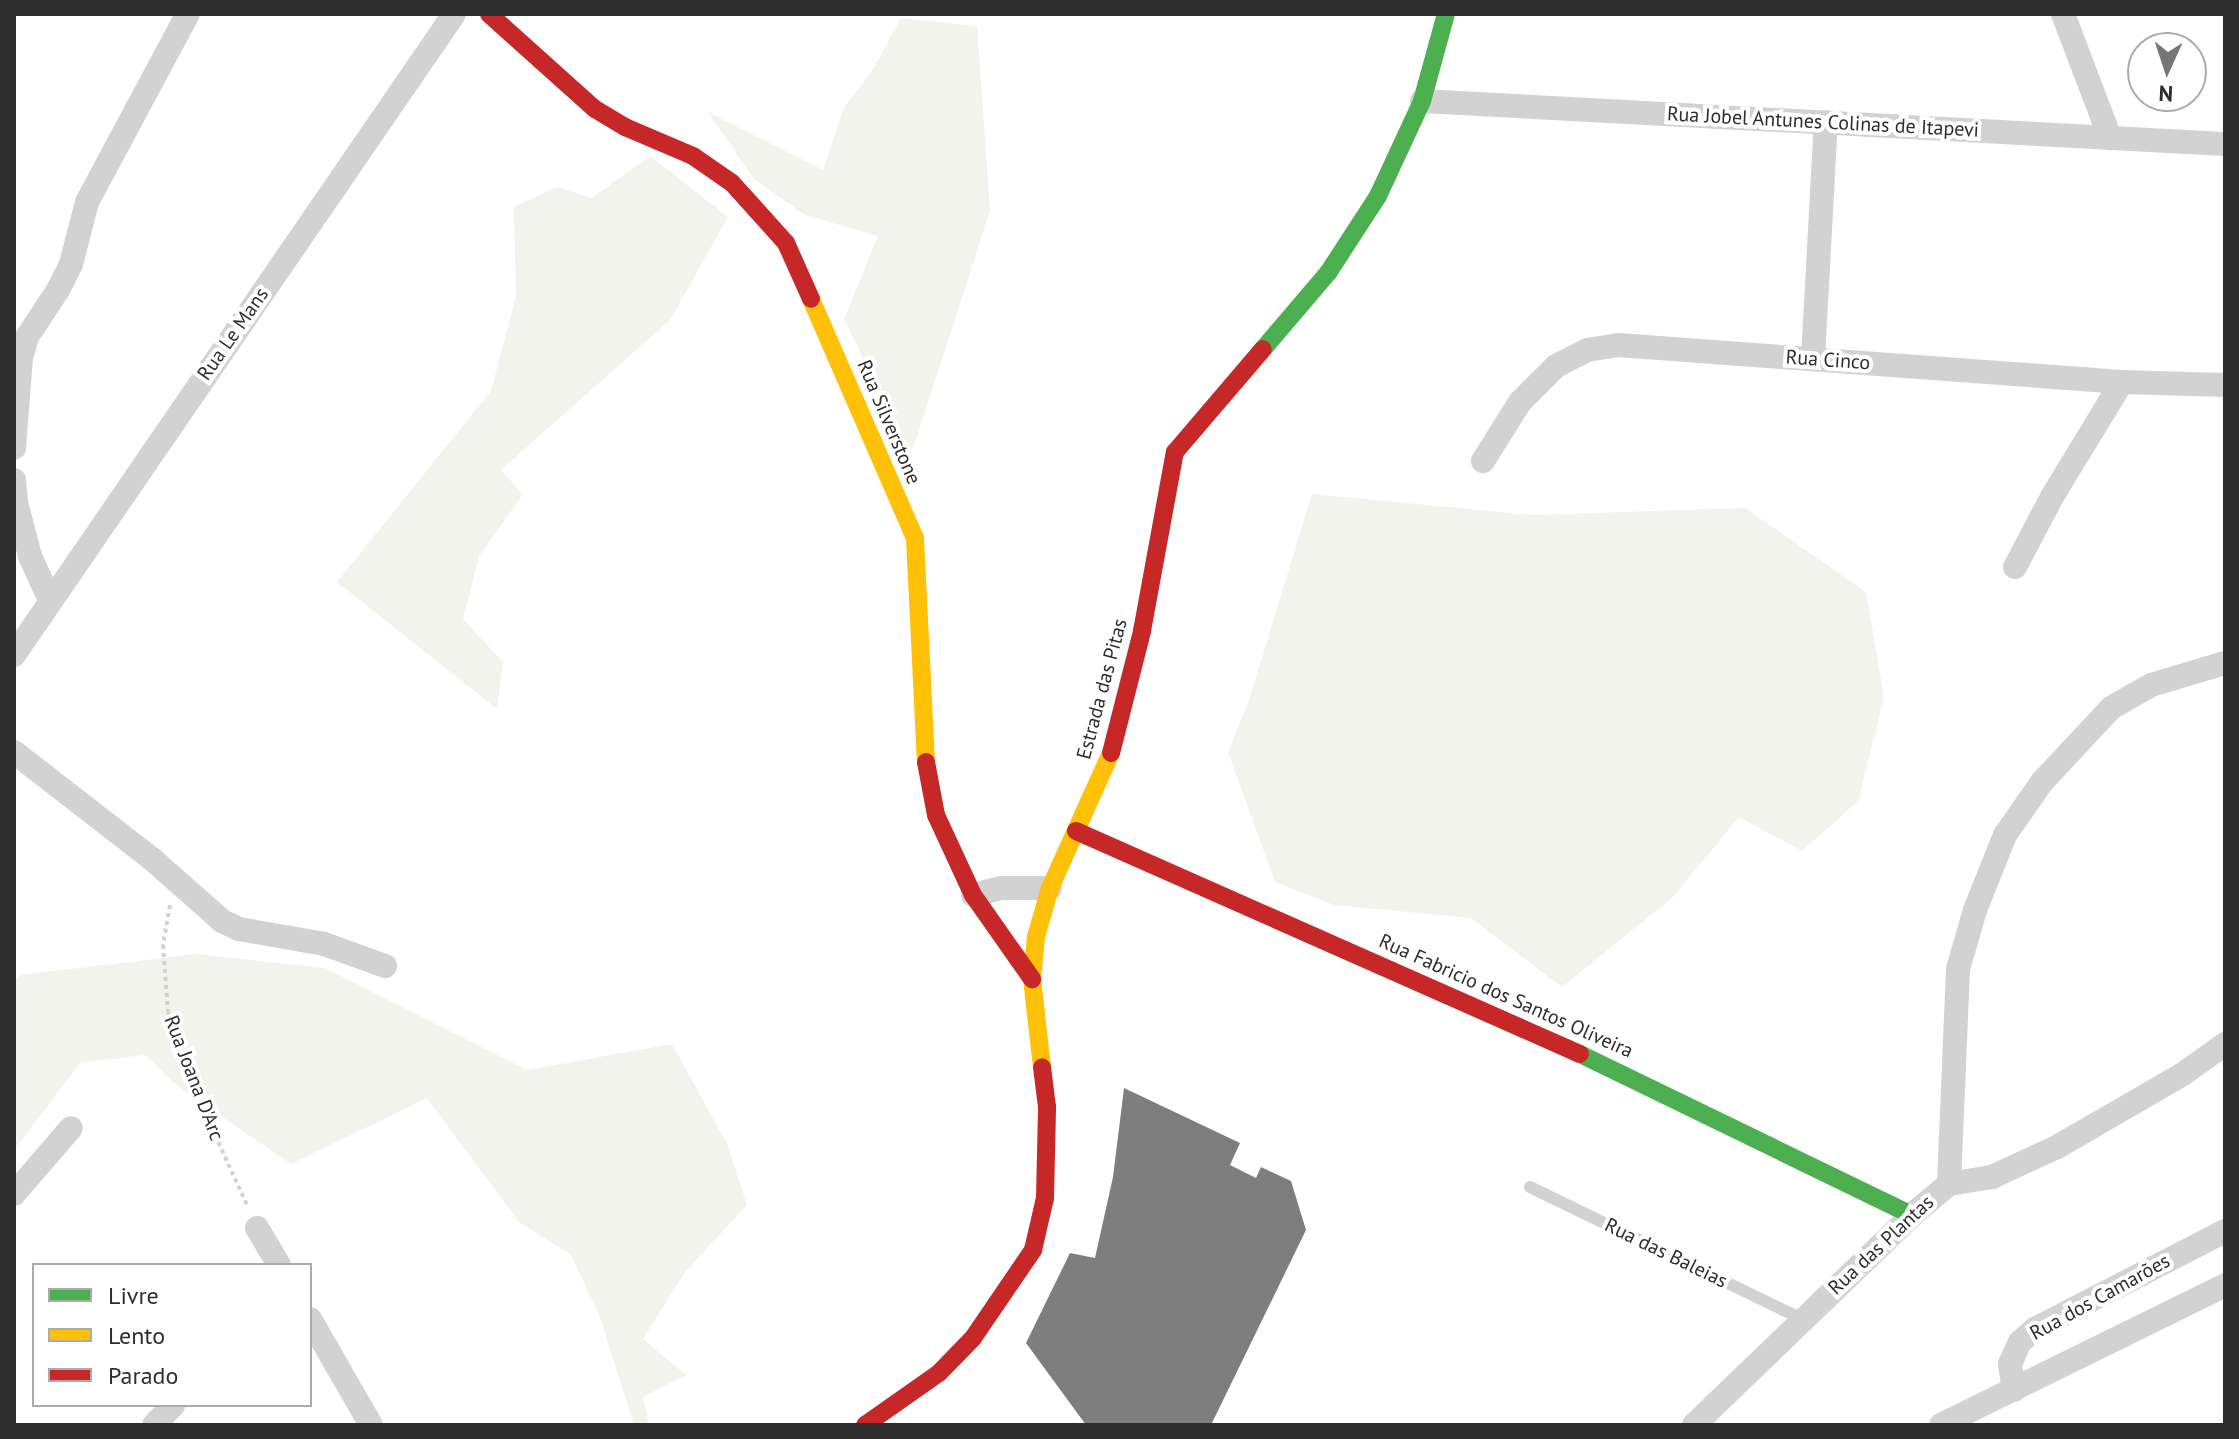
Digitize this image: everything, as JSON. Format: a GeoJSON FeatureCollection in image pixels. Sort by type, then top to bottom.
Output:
{"type":"FeatureCollection","features":[{"type":"Feature","properties":{"kind":"street"},"geometry":{"type":"LineString","coordinates":[[14,448],[21,358],[27,337],[71,264],[87,202],[188,14]]}},
{"type":"Feature","properties":{"kind":"street","name":"Rua Le Mans"},"geometry":{"type":"LineString","coordinates":[[14,655],[454,14]]}},
{"type":"Feature","properties":{"kind":"street","name":"Rua Silverstone"},"geometry":{"type":"LineString","coordinates":[[489,14],[595,109],[625,127],[693,156],[732,183],[786,243],[915,538],[927,778],[936,815],[973,895],[1032,979]]}},
{"type":"Feature","properties":{"kind":"street","name":"Estrada das Pitas"},"geometry":{"type":"LineString","coordinates":[[865,1425],[939,1373],[973,1338],[1033,1250],[1045,1198],[1047,1107],[1032,979],[1036,937],[1050,888],[1109,760],[1142,631],[1175,452],[1328,273],[1378,196],[1422,101],[1446,14]]}},
{"type":"Feature","properties":{"kind":"street"},"geometry":{"type":"LineString","coordinates":[[2063,14],[2110,138]]}},
{"type":"Feature","properties":{"kind":"street","name":"Rua Jobel Antunes Colinas de Itapevi"},"geometry":{"type":"LineString","coordinates":[[1422,101],[2225,144]]}},
{"type":"Feature","properties":{"kind":"street"},"geometry":{"type":"LineString","coordinates":[[1813,359],[1826,122]]}},
{"type":"Feature","properties":{"kind":"street","name":"Rua Cinco"},"geometry":{"type":"LineString","coordinates":[[1483,461],[1520,402],[1556,366],[1587,350],[1618,345],[2122,382],[2225,385]]}},
{"type":"Feature","properties":{"kind":"street"},"geometry":{"type":"LineString","coordinates":[[2015,567],[2053,495],[2122,382]]}},
{"type":"Feature","properties":{"kind":"street"},"geometry":{"type":"LineString","coordinates":[[14,480],[16,502],[30,556],[50,600]]}},
{"type":"Feature","properties":{"kind":"street"},"geometry":{"type":"LineString","coordinates":[[1949,1184],[1958,969],[1975,910],[2005,835],[2042,782],[2111,708],[2151,685],[2225,663]]}},
{"type":"Feature","properties":{"kind":"street"},"geometry":{"type":"LineString","coordinates":[[14,752],[222,921],[239,929],[324,944],[385,966]]}},
{"type":"Feature","properties":{"kind":"street","name":"Rua Fabricio dos Santos Oliveira"},"geometry":{"type":"LineString","coordinates":[[1076,831],[1618,1071],[1912,1215]]}},
{"type":"Feature","properties":{"kind":"street"},"geometry":{"type":"LineString","coordinates":[[973,895],[1001,888],[1050,888]]}},
{"type":"Feature","properties":{"kind":"street","name":"Rua das Plantas"},"geometry":{"type":"LineString","coordinates":[[1694,1425],[1912,1215],[1949,1184],[1992,1177],[2057,1147],[2183,1074],[2225,1044]]}},
{"type":"Feature","properties":{"kind":"street"},"geometry":{"type":"LineString","coordinates":[[14,1194],[71,1128]]}},
{"type":"Feature","properties":{"kind":"street"},"geometry":{"type":"LineString","coordinates":[[257,1228],[278,1263]]}},
{"type":"Feature","properties":{"kind":"street","name":"Rua dos Camarões"},"geometry":{"type":"LineString","coordinates":[[2014,1390],[2010,1364],[2020,1342],[2035,1329],[2225,1231]]}},
{"type":"Feature","properties":{"kind":"street","name":"Rua dos Camarões"},"geometry":{"type":"LineString","coordinates":[[1941,1425],[2225,1285]]}},
{"type":"Feature","properties":{"kind":"street"},"geometry":{"type":"LineString","coordinates":[[312,1322],[371,1425]]}},
{"type":"Feature","properties":{"kind":"street"},"geometry":{"type":"LineString","coordinates":[[154,1425],[171,1407]]}},
{"type":"Feature","properties":{"kind":"lane","name":"Rua das Baleias"},"geometry":{"type":"LineString","coordinates":[[1530,1187],[1802,1319]]}},
{"type":"Feature","properties":{"kind":"path","name":"Rua Joana D'Arc"},"geometry":{"type":"LineString","coordinates":[[174,879],[163,945],[168,1012],[215,1135],[257,1228]]}},
{"type":"Feature","properties":{"kind":"shaded area"},"geometry":{"type":"Polygon","coordinates":[[[901,18],[977,26],[990,211],[911,455],[844,319],[878,236],[805,215],[754,179],[708,112],[823,170],[844,108],[872,71],[901,18]]]}},
{"type":"Feature","properties":{"kind":"shaded area"},"geometry":{"type":"Polygon","coordinates":[[[650,156],[728,217],[670,320],[501,470],[523,494],[479,556],[463,619],[503,662],[497,709],[337,582],[491,391],[516,296],[514,207],[557,187],[592,198],[650,156]]]}},
{"type":"Feature","properties":{"kind":"shaded area"},"geometry":{"type":"Polygon","coordinates":[[[1312,494],[1532,515],[1745,508],[1866,592],[1884,697],[1858,801],[1802,851],[1739,817],[1672,898],[1562,987],[1471,918],[1334,905],[1275,882],[1228,752],[1248,703],[1312,494]]]}},
{"type":"Feature","properties":{"kind":"shaded area"},"geometry":{"type":"Polygon","coordinates":[[[195,954],[325,968],[527,1070],[672,1044],[728,1146],[747,1205],[685,1272],[643,1339],[686,1375],[643,1397],[649,1425],[634,1425],[600,1317],[571,1255],[519,1222],[427,1098],[291,1164],[180,1088],[145,1055],[80,1063],[17,1146],[14,1143],[14,980],[21,975],[195,954]]]}},
{"type":"Feature","properties":{"kind":"building"},"geometry":{"type":"Polygon","coordinates":[[[1124,1088],[1240,1143],[1230,1165],[1256,1178],[1261,1167],[1291,1181],[1306,1230],[1211,1425],[1086,1425],[1026,1343],[1070,1253],[1095,1258],[1113,1177],[1124,1088]]]}},
{"type":"Feature","properties":{"kind":"traffic: fast"},"geometry":{"type":"LineString","coordinates":[[1263,349],[1328,273],[1378,196],[1422,101],[1446,14]]}},
{"type":"Feature","properties":{"kind":"traffic: fast"},"geometry":{"type":"LineString","coordinates":[[1580,1054],[1912,1215]]}},
{"type":"Feature","properties":{"kind":"traffic: slow"},"geometry":{"type":"LineString","coordinates":[[811,299],[915,538],[926,762]]}},
{"type":"Feature","properties":{"kind":"traffic: slow"},"geometry":{"type":"LineString","coordinates":[[1042,1067],[1032,979],[1036,937],[1050,888],[1111,753]]}},
{"type":"Feature","properties":{"kind":"traffic: jam"},"geometry":{"type":"LineString","coordinates":[[489,14],[595,109],[625,127],[693,156],[732,183],[786,243],[811,299]]}},
{"type":"Feature","properties":{"kind":"traffic: jam"},"geometry":{"type":"LineString","coordinates":[[1111,753],[1142,631],[1175,452],[1263,349]]}},
{"type":"Feature","properties":{"kind":"traffic: jam"},"geometry":{"type":"LineString","coordinates":[[926,762],[936,815],[973,895],[1032,979]]}},
{"type":"Feature","properties":{"kind":"traffic: jam"},"geometry":{"type":"LineString","coordinates":[[1076,831],[1580,1054]]}},
{"type":"Feature","properties":{"kind":"traffic: jam"},"geometry":{"type":"LineString","coordinates":[[865,1425],[939,1373],[973,1338],[1033,1250],[1045,1198],[1047,1107],[1042,1067]]}}]}
